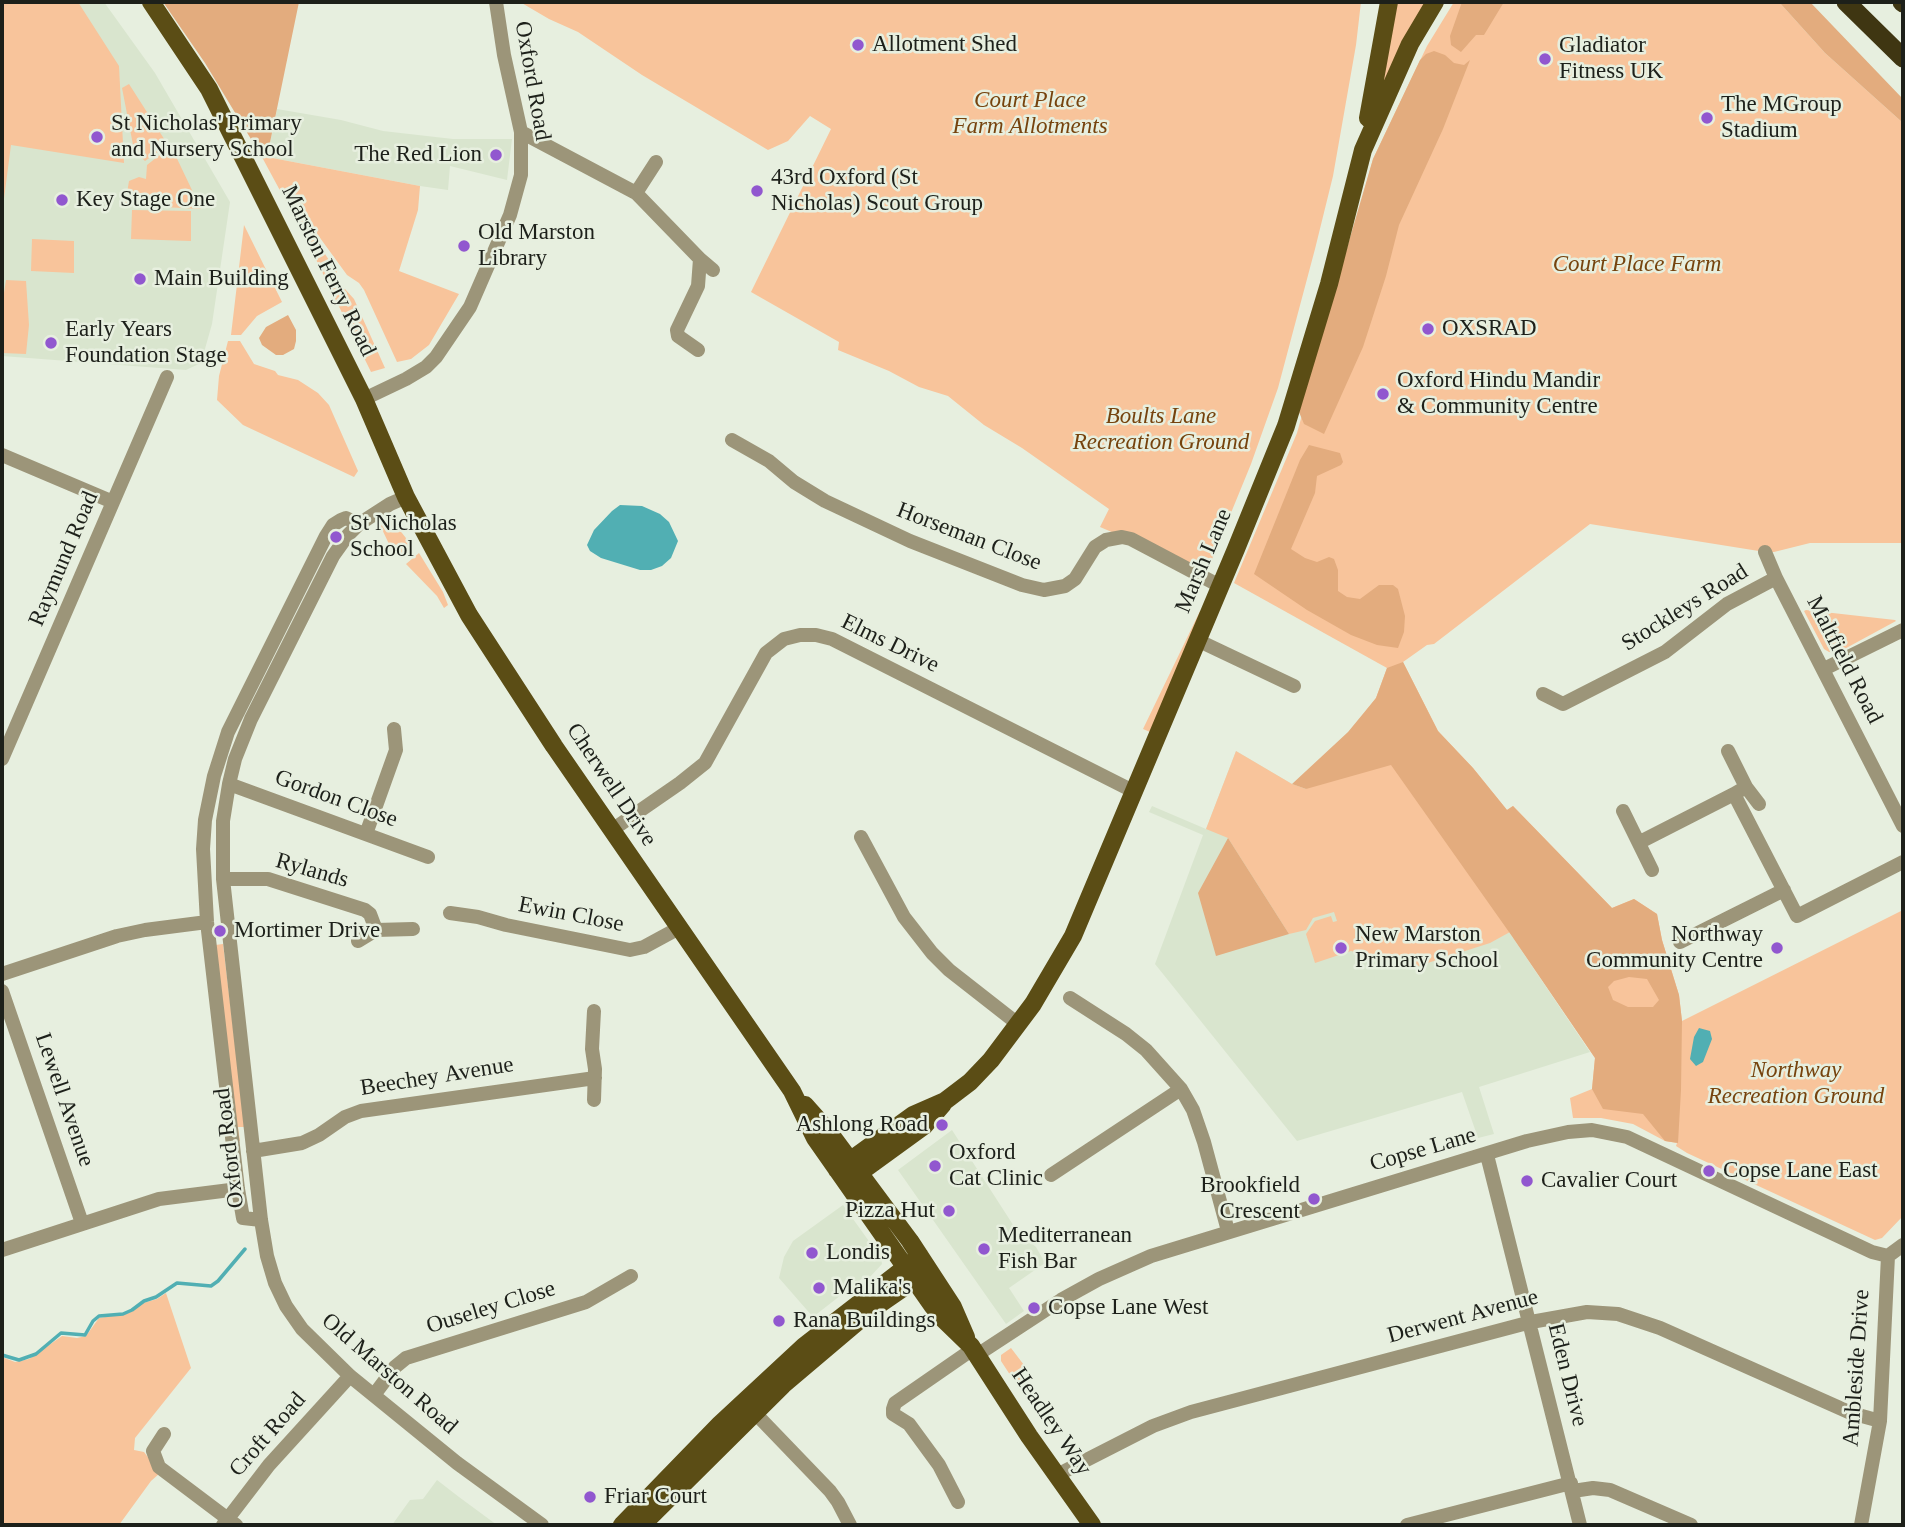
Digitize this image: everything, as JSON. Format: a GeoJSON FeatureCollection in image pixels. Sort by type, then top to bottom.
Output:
{"type":"FeatureCollection","features":[{"type":"Feature","properties":{"kind":"highway"},"geometry":{"type":"LineString","coordinates":[[1846,2],[1903,58]]}},
{"type":"Feature","properties":{"kind":"main road","name":"Marston Ferry Road"},"geometry":{"type":"LineString","coordinates":[[151,2],[209,89],[364,399],[406,497]]}},
{"type":"Feature","properties":{"kind":"main road"},"geometry":{"type":"LineString","coordinates":[[1363,149],[1389,2]]}},
{"type":"Feature","properties":{"kind":"main road","name":"Marsh Lane"},"geometry":{"type":"LineString","coordinates":[[849,1171],[892,1139],[924,1126],[945,1101],[970,1082],[991,1060],[1041,993],[1073,936],[1286,426],[1329,284],[1363,149],[1410,44],[1435,2]]}},
{"type":"Feature","properties":{"kind":"main road","name":"Cherwell Drive"},"geometry":{"type":"LineString","coordinates":[[406,497],[469,615],[612,830],[792,1091],[834,1138],[849,1171]]}},
{"type":"Feature","properties":{"kind":"main road","name":"Cherwell Drive"},"geometry":{"type":"LineString","coordinates":[[792,1091],[815,1138],[849,1171],[917,1264]]}},
{"type":"Feature","properties":{"kind":"main road"},"geometry":{"type":"LineString","coordinates":[[622,1525],[814,1348],[884,1301],[917,1264]]}},
{"type":"Feature","properties":{"kind":"main road","name":"Headley Way"},"geometry":{"type":"LineString","coordinates":[[917,1264],[939,1315],[973,1350],[1092,1525]]}},
{"type":"Feature","properties":{"kind":"main road"},"geometry":{"type":"LineString","coordinates":[[642,1525],[726,1429],[754,1412],[814,1348]]}},
{"type":"Feature","properties":{"kind":"street","name":"Oxford Road"},"geometry":{"type":"LineString","coordinates":[[364,399],[426,367],[450,338],[470,307],[515,199],[521,175],[521,132],[504,55],[496,2]]}},
{"type":"Feature","properties":{"kind":"street"},"geometry":{"type":"LineString","coordinates":[[521,132],[636,193],[700,260],[713,270]]}},
{"type":"Feature","properties":{"kind":"street"},"geometry":{"type":"LineString","coordinates":[[636,193],[656,162]]}},
{"type":"Feature","properties":{"kind":"street"},"geometry":{"type":"LineString","coordinates":[[698,350],[678,336],[677,330],[698,286],[700,260]]}},
{"type":"Feature","properties":{"kind":"street","name":"Raymund Road"},"geometry":{"type":"LineString","coordinates":[[2,759],[167,377]]}},
{"type":"Feature","properties":{"kind":"street","name":"Horseman Close"},"geometry":{"type":"LineString","coordinates":[[732,440],[769,461],[800,486],[825,501],[910,541],[1022,585],[1044,590],[1065,586],[1075,579],[1095,547],[1106,540],[1122,537],[1132,539],[1220,586]]}},
{"type":"Feature","properties":{"kind":"street"},"geometry":{"type":"LineString","coordinates":[[2,454],[113,502]]}},
{"type":"Feature","properties":{"kind":"street","name":"Oxford Road"},"geometry":{"type":"LineString","coordinates":[[359,524],[346,518],[337,522],[326,536],[228,732],[214,776],[205,820],[202,849],[208,922],[243,1218],[261,1220],[223,878],[222,821],[229,784],[235,759],[251,719],[340,545],[359,524],[406,497]]}},
{"type":"Feature","properties":{"kind":"street","name":"Maltfield Road"},"geometry":{"type":"LineString","coordinates":[[1765,552],[1903,825]]}},
{"type":"Feature","properties":{"kind":"street","name":"Stockleys Road"},"geometry":{"type":"LineString","coordinates":[[1543,694],[1563,704],[1659,656],[1727,604],[1776,578]]}},
{"type":"Feature","properties":{"kind":"street"},"geometry":{"type":"LineString","coordinates":[[1824,669],[1903,630]]}},
{"type":"Feature","properties":{"kind":"street","name":"Elms Drive"},"geometry":{"type":"LineString","coordinates":[[612,830],[699,768],[711,754],[766,653],[785,639],[806,635],[832,639],[1133,791]]}},
{"type":"Feature","properties":{"kind":"street"},"geometry":{"type":"LineString","coordinates":[[1197,640],[1294,686]]}},
{"type":"Feature","properties":{"kind":"street"},"geometry":{"type":"LineString","coordinates":[[366,834],[396,750],[394,729]]}},
{"type":"Feature","properties":{"kind":"street"},"geometry":{"type":"LineString","coordinates":[[1728,751],[1740,791],[1797,916],[1903,862]]}},
{"type":"Feature","properties":{"kind":"street","name":"Gordon Close"},"geometry":{"type":"LineString","coordinates":[[229,784],[428,857]]}},
{"type":"Feature","properties":{"kind":"street"},"geometry":{"type":"LineString","coordinates":[[1740,791],[1759,804]]}},
{"type":"Feature","properties":{"kind":"street"},"geometry":{"type":"LineString","coordinates":[[1640,842],[1740,791]]}},
{"type":"Feature","properties":{"kind":"street"},"geometry":{"type":"LineString","coordinates":[[1623,811],[1652,870]]}},
{"type":"Feature","properties":{"kind":"street"},"geometry":{"type":"LineString","coordinates":[[205,820],[222,821]]}},
{"type":"Feature","properties":{"kind":"street"},"geometry":{"type":"LineString","coordinates":[[861,837],[904,917],[932,953],[948,970],[1018,1024]]}},
{"type":"Feature","properties":{"kind":"street","name":"Rylands"},"geometry":{"type":"LineString","coordinates":[[223,878],[268,879],[353,906],[370,914],[376,930]]}},
{"type":"Feature","properties":{"kind":"street"},"geometry":{"type":"LineString","coordinates":[[1680,942],[1784,890]]}},
{"type":"Feature","properties":{"kind":"street","name":"Ewin Close"},"geometry":{"type":"LineString","coordinates":[[450,913],[630,950],[644,947],[679,928]]}},
{"type":"Feature","properties":{"kind":"street"},"geometry":{"type":"LineString","coordinates":[[2,974],[117,936],[208,922]]}},
{"type":"Feature","properties":{"kind":"street"},"geometry":{"type":"LineString","coordinates":[[358,942],[376,930],[413,929]]}},
{"type":"Feature","properties":{"kind":"street","name":"Lewell Avenue"},"geometry":{"type":"LineString","coordinates":[[2,991],[82,1223]]}},
{"type":"Feature","properties":{"kind":"street"},"geometry":{"type":"LineString","coordinates":[[1070,998],[1146,1050],[1181,1089],[1193,1110],[1204,1142],[1228,1231]]}},
{"type":"Feature","properties":{"kind":"street"},"geometry":{"type":"LineString","coordinates":[[594,1011],[594,1100]]}},
{"type":"Feature","properties":{"kind":"street","name":"Beechey Avenue"},"geometry":{"type":"LineString","coordinates":[[253,1151],[302,1143],[360,1111],[595,1078]]}},
{"type":"Feature","properties":{"kind":"street"},"geometry":{"type":"LineString","coordinates":[[1051,1175],[1181,1089]]}},
{"type":"Feature","properties":{"kind":"street","name":"Copse Lane"},"geometry":{"type":"LineString","coordinates":[[958,1502],[939,1465],[909,1424],[893,1413],[893,1409],[895,1403],[973,1350],[1099,1279],[1151,1256],[1554,1134],[1584,1130],[1627,1137],[1872,1252],[1888,1256]]}},
{"type":"Feature","properties":{"kind":"street","name":"Eden Drive"},"geometry":{"type":"LineString","coordinates":[[1487,1155],[1580,1525]]}},
{"type":"Feature","properties":{"kind":"street"},"geometry":{"type":"LineString","coordinates":[[2,1250],[159,1199],[238,1189]]}},
{"type":"Feature","properties":{"kind":"street","name":"Old Marston Road"},"geometry":{"type":"LineString","coordinates":[[261,1220],[271,1270],[286,1306],[302,1329],[350,1376],[541,1525]]}},
{"type":"Feature","properties":{"kind":"street"},"geometry":{"type":"LineString","coordinates":[[1888,1256],[1903,1245]]}},
{"type":"Feature","properties":{"kind":"street","name":"Ambleside Drive"},"geometry":{"type":"LineString","coordinates":[[1861,1525],[1880,1421],[1888,1256]]}},
{"type":"Feature","properties":{"kind":"street","name":"Ouseley Close"},"geometry":{"type":"LineString","coordinates":[[374,1395],[395,1367],[406,1358],[586,1302],[631,1276]]}},
{"type":"Feature","properties":{"kind":"street","name":"Derwent Avenue"},"geometry":{"type":"LineString","coordinates":[[1057,1475],[1153,1426],[1181,1415],[1531,1322],[1587,1311],[1635,1318],[1851,1413],[1880,1421]]}},
{"type":"Feature","properties":{"kind":"street","name":"Croft Road"},"geometry":{"type":"LineString","coordinates":[[229,1523],[269,1465],[350,1376]]}},
{"type":"Feature","properties":{"kind":"street"},"geometry":{"type":"LineString","coordinates":[[754,1412],[830,1491],[850,1525]]}},
{"type":"Feature","properties":{"kind":"street"},"geometry":{"type":"LineString","coordinates":[[164,1434],[153,1451],[159,1467],[229,1523]]}},
{"type":"Feature","properties":{"kind":"street"},"geometry":{"type":"LineString","coordinates":[[1407,1525],[1572,1487],[1610,1490],[1691,1525]]}},
{"type":"Feature","properties":{"kind":"shaded area","name":"St Nicholas' Primary and Nursery School"},"geometry":{"type":"Polygon","coordinates":[[[2,2],[104,2],[155,73],[230,202],[212,324],[201,363],[186,370],[2,356],[2,2]]]}},
{"type":"Feature","properties":{"kind":"shaded area"},"geometry":{"type":"Polygon","coordinates":[[[163,2],[299,2],[267,157],[263,159],[205,63],[163,2]]]}},
{"type":"Feature","properties":{"kind":"shaded area"},"geometry":{"type":"Polygon","coordinates":[[[1462,2],[1504,2],[1484,35],[1476,35],[1461,52],[1451,45],[1450,36],[1462,2]]]}},
{"type":"Feature","properties":{"kind":"shaded area"},"geometry":{"type":"Polygon","coordinates":[[[1779,2],[1810,2],[1903,99],[1903,123],[1825,53],[1779,2]]]}},
{"type":"Feature","properties":{"kind":"shaded area"},"geometry":{"type":"Polygon","coordinates":[[[1434,51],[1445,55],[1454,63],[1464,65],[1470,60],[1443,129],[1399,225],[1363,347],[1324,434],[1304,424],[1299,412],[1373,159],[1420,60],[1434,51]]]}},
{"type":"Feature","properties":{"kind":"shaded area"},"geometry":{"type":"Polygon","coordinates":[[[277,109],[341,120],[383,131],[453,139],[512,139],[507,180],[450,166],[448,190],[267,157],[277,109]]]}},
{"type":"Feature","properties":{"kind":"shaded area"},"geometry":{"type":"Polygon","coordinates":[[[288,315],[296,330],[294,349],[283,355],[276,355],[262,345],[259,338],[266,327],[288,315]]]}},
{"type":"Feature","properties":{"kind":"shaded area"},"geometry":{"type":"Polygon","coordinates":[[[1309,445],[1340,453],[1343,462],[1317,476],[1315,493],[1291,549],[1317,562],[1329,557],[1334,559],[1338,570],[1338,591],[1347,597],[1360,599],[1379,585],[1393,585],[1398,589],[1405,616],[1404,632],[1398,648],[1377,645],[1351,635],[1307,610],[1254,574],[1300,460],[1309,445]]]}},
{"type":"Feature","properties":{"kind":"shaded area"},"geometry":{"type":"Polygon","coordinates":[[[1403,662],[1438,731],[1507,810],[1513,806],[1612,908],[1634,899],[1657,914],[1679,995],[1682,1021],[1678,1143],[1665,1141],[1643,1114],[1603,1109],[1592,1089],[1595,1058],[1391,765],[1306,789],[1292,784],[1348,732],[1376,698],[1387,668],[1403,662]],[[1629,977],[1614,981],[1608,987],[1613,1000],[1628,1007],[1653,1007],[1659,1000],[1647,979],[1629,977]]]}},
{"type":"Feature","properties":{"kind":"shaded area","name":"New Marston Primary School"},"geometry":{"type":"Polygon","coordinates":[[[1236,751],[1292,784],[1306,789],[1509,932],[1590,1052],[1479,1087],[1494,1134],[1478,1138],[1462,1092],[1297,1141],[1155,964],[1203,835],[1149,812],[1152,806],[1206,829],[1236,751]]]}},
{"type":"Feature","properties":{"kind":"shaded area"},"geometry":{"type":"Polygon","coordinates":[[[1228,838],[1289,934],[1216,956],[1198,893],[1228,838]]]}},
{"type":"Feature","properties":{"kind":"shaded area"},"geometry":{"type":"Polygon","coordinates":[[[952,1130],[1017,1231],[1036,1247],[1045,1263],[1009,1288],[1024,1311],[1006,1324],[898,1170],[952,1130]]]}},
{"type":"Feature","properties":{"kind":"shaded area"},"geometry":{"type":"Polygon","coordinates":[[[843,1205],[881,1258],[882,1264],[869,1278],[864,1277],[813,1317],[779,1278],[784,1257],[793,1241],[843,1205]]]}},
{"type":"Feature","properties":{"kind":"shaded area"},"geometry":{"type":"Polygon","coordinates":[[[437,1480],[497,1525],[392,1525],[410,1500],[423,1499],[437,1480]]]}},
{"type":"Feature","properties":{"kind":"green space"},"geometry":{"type":"Polygon","coordinates":[[[2,2],[78,2],[119,66],[124,163],[11,145],[2,214],[2,2]]]}},
{"type":"Feature","properties":{"kind":"green space"},"geometry":{"type":"Polygon","coordinates":[[[520,2],[1361,2],[1333,176],[1278,388],[1251,464],[1208,569],[1198,566],[1196,568],[1100,527],[1109,509],[1022,448],[984,425],[948,396],[919,387],[838,350],[839,342],[751,292],[831,129],[810,116],[788,141],[768,150],[642,75],[578,32],[520,2]]]}},
{"type":"Feature","properties":{"kind":"green space"},"geometry":{"type":"Polygon","coordinates":[[[1397,2],[1429,2],[1380,92],[1397,2]]]}},
{"type":"Feature","properties":{"kind":"green space","name":"Court Place Farm"},"geometry":{"type":"Polygon","coordinates":[[[1454,2],[1779,2],[1825,53],[1903,123],[1903,543],[1810,543],[1765,552],[1590,524],[1434,644],[1427,645],[1403,662],[1438,731],[1507,810],[1513,806],[1612,908],[1634,899],[1657,914],[1679,995],[1682,1021],[1903,910],[1903,1216],[1882,1238],[1875,1240],[1687,1153],[1676,1146],[1677,1143],[1665,1141],[1633,1124],[1601,1118],[1573,1118],[1570,1098],[1592,1089],[1595,1058],[1510,932],[1490,943],[1412,968],[1351,951],[1315,963],[1306,934],[1315,921],[1331,916],[1333,922],[1337,921],[1334,912],[1313,918],[1306,930],[1289,934],[1228,838],[1206,829],[1236,751],[1292,784],[1306,789],[1376,698],[1387,668],[1234,583],[1297,433],[1373,159],[1427,46],[1454,2]]]}},
{"type":"Feature","properties":{"kind":"green space"},"geometry":{"type":"Polygon","coordinates":[[[129,84],[168,145],[145,161],[134,150],[122,88],[129,84]]]}},
{"type":"Feature","properties":{"kind":"green space"},"geometry":{"type":"Polygon","coordinates":[[[171,146],[201,209],[125,205],[129,181],[139,177],[146,179],[147,165],[171,146]]]}},
{"type":"Feature","properties":{"kind":"green space"},"geometry":{"type":"Polygon","coordinates":[[[267,157],[420,186],[418,210],[399,271],[459,294],[429,345],[411,359],[397,362],[364,290],[347,275],[315,231],[311,233],[337,272],[335,277],[328,279],[332,288],[345,289],[354,299],[385,368],[371,372],[304,235],[263,159],[267,157]]]}},
{"type":"Feature","properties":{"kind":"green space"},"geometry":{"type":"Polygon","coordinates":[[[132,210],[191,211],[191,241],[131,239],[132,210]]]}},
{"type":"Feature","properties":{"kind":"green space"},"geometry":{"type":"Polygon","coordinates":[[[244,225],[282,302],[257,316],[241,335],[231,335],[244,225]]]}},
{"type":"Feature","properties":{"kind":"green space"},"geometry":{"type":"Polygon","coordinates":[[[32,239],[74,241],[74,273],[31,271],[32,239]]]}},
{"type":"Feature","properties":{"kind":"green space"},"geometry":{"type":"Polygon","coordinates":[[[6,280],[26,281],[29,325],[26,354],[2,353],[2,306],[6,280]]]}},
{"type":"Feature","properties":{"kind":"green space"},"geometry":{"type":"Polygon","coordinates":[[[228,341],[240,341],[254,364],[275,371],[278,375],[298,380],[318,393],[329,405],[358,471],[354,477],[243,425],[217,400],[219,376],[228,341]]]}},
{"type":"Feature","properties":{"kind":"green space"},"geometry":{"type":"Polygon","coordinates":[[[391,519],[413,547],[403,558],[389,544],[380,525],[391,519]]]}},
{"type":"Feature","properties":{"kind":"green space"},"geometry":{"type":"Polygon","coordinates":[[[419,553],[443,592],[448,605],[444,608],[437,596],[406,564],[419,553]]]}},
{"type":"Feature","properties":{"kind":"green space"},"geometry":{"type":"Polygon","coordinates":[[[1200,611],[1202,612],[1150,732],[1143,729],[1200,611]]]}},
{"type":"Feature","properties":{"kind":"green space"},"geometry":{"type":"Polygon","coordinates":[[[1804,611],[1896,621],[1837,653],[1824,649],[1804,611]]]}},
{"type":"Feature","properties":{"kind":"green space"},"geometry":{"type":"Polygon","coordinates":[[[223,944],[245,1127],[238,1127],[240,1141],[238,1141],[215,945],[223,944]]]}},
{"type":"Feature","properties":{"kind":"green space"},"geometry":{"type":"Polygon","coordinates":[[[166,1293],[191,1368],[135,1438],[134,1450],[144,1452],[160,1473],[151,1481],[119,1525],[2,1525],[2,1357],[15,1362],[29,1359],[62,1336],[86,1336],[99,1318],[129,1313],[143,1303],[166,1293]]]}},
{"type":"Feature","properties":{"kind":"green space"},"geometry":{"type":"Polygon","coordinates":[[[1011,1348],[1024,1365],[1020,1390],[1001,1361],[1001,1355],[1011,1348]]]}},
{"type":"Feature","properties":{"kind":"water"},"geometry":{"type":"Polygon","coordinates":[[[620,505],[642,506],[660,514],[669,522],[678,541],[671,558],[662,566],[640,570],[601,558],[590,551],[587,545],[594,530],[620,505]]]}},
{"type":"Feature","properties":{"kind":"water"},"geometry":{"type":"Polygon","coordinates":[[[1699,1028],[1710,1031],[1712,1039],[1703,1062],[1696,1066],[1690,1059],[1694,1037],[1699,1028]]]}},
{"type":"Feature","properties":{"kind":"waterway"},"geometry":{"type":"LineString","coordinates":[[2,1355],[19,1360],[36,1354],[61,1333],[85,1335],[99,1316],[123,1314],[177,1283],[211,1286],[245,1249]]}},
{"type":"Feature","properties":{"kind":"place","name":"Allotment Shed"},"geometry":{"type":"Point","coordinates":[858,45]}},
{"type":"Feature","properties":{"kind":"place","name":"Gladiator Fitness UK"},"geometry":{"type":"Point","coordinates":[1545,59]}},
{"type":"Feature","properties":{"kind":"place","name":"The MGroup Stadium"},"geometry":{"type":"Point","coordinates":[1707,118]}},
{"type":"Feature","properties":{"kind":"place","name":"St Nicholas' Primary and Nursery School"},"geometry":{"type":"Point","coordinates":[97,137]}},
{"type":"Feature","properties":{"kind":"place","name":"The Red Lion"},"geometry":{"type":"Point","coordinates":[496,155]}},
{"type":"Feature","properties":{"kind":"place","name":"43rd Oxford (St Nicholas) Scout Group"},"geometry":{"type":"Point","coordinates":[757,191]}},
{"type":"Feature","properties":{"kind":"place","name":"Key Stage One"},"geometry":{"type":"Point","coordinates":[62,200]}},
{"type":"Feature","properties":{"kind":"place","name":"Old Marston Library"},"geometry":{"type":"Point","coordinates":[464,246]}},
{"type":"Feature","properties":{"kind":"place","name":"Main Building"},"geometry":{"type":"Point","coordinates":[140,279]}},
{"type":"Feature","properties":{"kind":"place","name":"OXSRAD"},"geometry":{"type":"Point","coordinates":[1428,329]}},
{"type":"Feature","properties":{"kind":"place","name":"Early Years Foundation Stage"},"geometry":{"type":"Point","coordinates":[51,343]}},
{"type":"Feature","properties":{"kind":"place","name":"Oxford Hindu Mandir & Community Centre"},"geometry":{"type":"Point","coordinates":[1383,394]}},
{"type":"Feature","properties":{"kind":"place","name":"St Nicholas School"},"geometry":{"type":"Point","coordinates":[336,537]}},
{"type":"Feature","properties":{"kind":"place","name":"Mortimer Drive"},"geometry":{"type":"Point","coordinates":[220,931]}},
{"type":"Feature","properties":{"kind":"place","name":"New Marston Primary School"},"geometry":{"type":"Point","coordinates":[1341,948]}},
{"type":"Feature","properties":{"kind":"place","name":"Northway Community Centre"},"geometry":{"type":"Point","coordinates":[1777,948]}},
{"type":"Feature","properties":{"kind":"place","name":"Ashlong Road"},"geometry":{"type":"Point","coordinates":[942,1125]}},
{"type":"Feature","properties":{"kind":"place","name":"Oxford Cat Clinic"},"geometry":{"type":"Point","coordinates":[935,1166]}},
{"type":"Feature","properties":{"kind":"place","name":"Copse Lane East"},"geometry":{"type":"Point","coordinates":[1709,1171]}},
{"type":"Feature","properties":{"kind":"place","name":"Cavalier Court"},"geometry":{"type":"Point","coordinates":[1527,1181]}},
{"type":"Feature","properties":{"kind":"place","name":"Brookfield Crescent"},"geometry":{"type":"Point","coordinates":[1314,1199]}},
{"type":"Feature","properties":{"kind":"place","name":"Pizza Hut"},"geometry":{"type":"Point","coordinates":[949,1211]}},
{"type":"Feature","properties":{"kind":"place","name":"Mediterranean Fish Bar"},"geometry":{"type":"Point","coordinates":[984,1249]}},
{"type":"Feature","properties":{"kind":"place","name":"Londis"},"geometry":{"type":"Point","coordinates":[812,1253]}},
{"type":"Feature","properties":{"kind":"place","name":"Malika's"},"geometry":{"type":"Point","coordinates":[819,1288]}},
{"type":"Feature","properties":{"kind":"place","name":"Copse Lane West"},"geometry":{"type":"Point","coordinates":[1034,1308]}},
{"type":"Feature","properties":{"kind":"place","name":"Rana Buildings"},"geometry":{"type":"Point","coordinates":[779,1321]}},
{"type":"Feature","properties":{"kind":"place","name":"Friar Court"},"geometry":{"type":"Point","coordinates":[590,1497]}},
{"type":"Feature","properties":{"kind":"park label","name":"Court Place Farm Allotments"},"geometry":{"type":"Point","coordinates":[1030,114]}},
{"type":"Feature","properties":{"kind":"park label","name":"Boults Lane Recreation Ground"},"geometry":{"type":"Point","coordinates":[1161,430]}},
{"type":"Feature","properties":{"kind":"park label","name":"Northway Recreation Ground"},"geometry":{"type":"Point","coordinates":[1796,1084]}}]}
